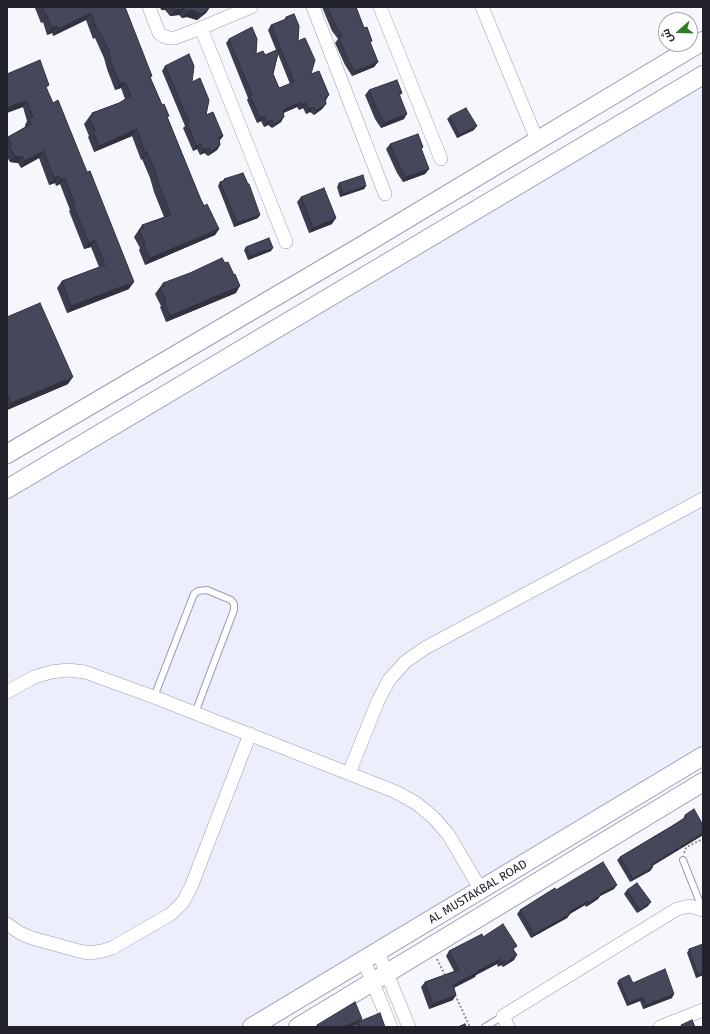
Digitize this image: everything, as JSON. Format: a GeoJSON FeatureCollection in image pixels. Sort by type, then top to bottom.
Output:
{"type":"FeatureCollection","features":[{"type":"Feature","properties":{"kind":"street"},"geometry":{"type":"LineString","coordinates":[[149,7],[159,33],[169,38],[174,38],[201,28],[242,8]]}},
{"type":"Feature","properties":{"kind":"street"},"geometry":{"type":"LineString","coordinates":[[313,7],[385,194]]}},
{"type":"Feature","properties":{"kind":"street"},"geometry":{"type":"LineString","coordinates":[[380,7],[441,159]]}},
{"type":"Feature","properties":{"kind":"street"},"geometry":{"type":"LineString","coordinates":[[482,7],[537,140]]}},
{"type":"Feature","properties":{"kind":"street"},"geometry":{"type":"LineString","coordinates":[[201,28],[286,242]]}},
{"type":"Feature","properties":{"kind":"street"},"geometry":{"type":"LineString","coordinates":[[7,454],[365,244],[703,41]]}},
{"type":"Feature","properties":{"kind":"street"},"geometry":{"type":"LineString","coordinates":[[7,489],[703,74]]}},
{"type":"Feature","properties":{"kind":"street"},"geometry":{"type":"LineString","coordinates":[[365,244],[366,256],[373,266],[378,269]]}},
{"type":"Feature","properties":{"kind":"street"},"geometry":{"type":"LineString","coordinates":[[342,257],[347,260],[355,270],[356,281]]}},
{"type":"Feature","properties":{"kind":"street"},"geometry":{"type":"LineString","coordinates":[[349,773],[389,680],[405,662],[425,648],[703,499]]}},
{"type":"Feature","properties":{"kind":"street"},"geometry":{"type":"LineString","coordinates":[[7,692],[34,677],[51,672],[68,670],[86,672],[196,713],[396,792],[416,803],[433,817],[448,834],[481,890]]}},
{"type":"Feature","properties":{"kind":"street"},"geometry":{"type":"LineString","coordinates":[[7,924],[20,933],[32,938],[79,952],[90,952],[112,948],[171,914],[183,902],[191,886],[250,734]]}},
{"type":"Feature","properties":{"kind":"street","name":"AL MUSTAKBAL ROAD"},"geometry":{"type":"LineString","coordinates":[[252,1027],[703,756]]}},
{"type":"Feature","properties":{"kind":"street","name":"AL MUSTAKBAL ROAD"},"geometry":{"type":"LineString","coordinates":[[298,1027],[380,979],[703,782]]}},
{"type":"Feature","properties":{"kind":"street"},"geometry":{"type":"LineString","coordinates":[[506,1022],[677,909],[690,906],[703,910]]}},
{"type":"Feature","properties":{"kind":"street"},"geometry":{"type":"LineString","coordinates":[[371,956],[380,979],[391,1027]]}},
{"type":"Feature","properties":{"kind":"street"},"geometry":{"type":"LineString","coordinates":[[380,979],[409,1027]]}},
{"type":"Feature","properties":{"kind":"street"},"geometry":{"type":"LineString","coordinates":[[660,1027],[703,1010]]}},
{"type":"Feature","properties":{"kind":"lane"},"geometry":{"type":"LineString","coordinates":[[154,697],[194,594],[198,591],[207,590],[231,600],[234,604],[234,610],[196,713]]}},
{"type":"Feature","properties":{"kind":"lane"},"geometry":{"type":"LineString","coordinates":[[683,860],[703,910]]}},
{"type":"Feature","properties":{"kind":"lane"},"geometry":{"type":"LineString","coordinates":[[485,1027],[506,1022]]}},
{"type":"Feature","properties":{"kind":"path"},"geometry":{"type":"LineString","coordinates":[[683,860],[683,854],[686,848],[703,839]]}},
{"type":"Feature","properties":{"kind":"path"},"geometry":{"type":"LineString","coordinates":[[432,947],[449,983]]}},
{"type":"Feature","properties":{"kind":"path"},"geometry":{"type":"LineString","coordinates":[[452,990],[470,1027]]}},
{"type":"Feature","properties":{"kind":"shaded area"},"geometry":{"type":"Polygon","coordinates":[[[703,83],[703,766],[268,1027],[7,1027],[7,496],[703,83]]]}},
{"type":"Feature","properties":{"kind":"building"},"geometry":{"type":"Polygon","coordinates":[[[42,7],[125,7],[152,76],[150,77],[162,105],[164,104],[169,116],[167,117],[201,200],[204,206],[207,204],[219,229],[150,258],[139,230],[144,228],[142,225],[171,215],[155,171],[147,152],[145,153],[137,129],[99,146],[93,131],[95,130],[89,118],[93,116],[92,113],[119,103],[131,96],[125,82],[120,84],[111,63],[109,51],[99,31],[98,32],[91,13],[58,29],[57,26],[52,28],[42,7]]]}},
{"type":"Feature","properties":{"kind":"building"},"geometry":{"type":"Polygon","coordinates":[[[173,7],[210,7],[202,14],[191,10],[187,12],[184,9],[175,10],[173,7]]]}},
{"type":"Feature","properties":{"kind":"building"},"geometry":{"type":"Polygon","coordinates":[[[327,7],[356,7],[364,28],[367,27],[372,41],[370,42],[378,62],[355,71],[348,60],[339,38],[342,36],[327,7]]]}},
{"type":"Feature","properties":{"kind":"building"},"geometry":{"type":"Polygon","coordinates":[[[294,14],[299,26],[298,41],[305,38],[315,60],[311,74],[319,71],[329,95],[325,97],[326,104],[317,110],[313,107],[309,109],[306,103],[302,105],[301,102],[283,110],[284,117],[275,124],[272,120],[267,122],[265,116],[260,118],[250,96],[252,95],[229,39],[252,27],[257,39],[256,54],[263,51],[265,55],[279,49],[273,74],[279,88],[294,82],[271,25],[294,14]]]}},
{"type":"Feature","properties":{"kind":"building"},"geometry":{"type":"Polygon","coordinates":[[[189,54],[194,66],[192,82],[200,78],[209,100],[206,115],[213,112],[223,136],[219,137],[220,145],[212,151],[208,148],[203,150],[201,144],[196,146],[187,123],[189,122],[165,66],[189,54]]]}},
{"type":"Feature","properties":{"kind":"building"},"geometry":{"type":"Polygon","coordinates":[[[40,60],[49,85],[46,87],[53,103],[58,100],[87,172],[90,171],[134,282],[71,306],[62,281],[105,265],[95,240],[89,243],[73,205],[75,204],[65,178],[61,179],[59,176],[54,178],[44,151],[25,161],[23,157],[15,156],[9,146],[12,144],[8,137],[31,124],[29,119],[33,117],[27,101],[7,108],[7,74],[40,60]]]}},
{"type":"Feature","properties":{"kind":"building"},"geometry":{"type":"Polygon","coordinates":[[[397,80],[402,93],[399,94],[407,114],[385,123],[379,114],[369,90],[397,80]]]}},
{"type":"Feature","properties":{"kind":"building"},"geometry":{"type":"Polygon","coordinates":[[[466,108],[477,126],[459,135],[450,116],[466,108]]]}},
{"type":"Feature","properties":{"kind":"building"},"geometry":{"type":"Polygon","coordinates":[[[418,134],[423,147],[421,148],[429,169],[406,177],[400,168],[390,144],[418,134]]]}},
{"type":"Feature","properties":{"kind":"building"},"geometry":{"type":"Polygon","coordinates":[[[243,173],[249,184],[260,215],[237,223],[220,182],[225,180],[224,179],[243,173]]]}},
{"type":"Feature","properties":{"kind":"building"},"geometry":{"type":"Polygon","coordinates":[[[363,175],[366,186],[343,194],[339,183],[363,175]]]}},
{"type":"Feature","properties":{"kind":"building"},"geometry":{"type":"Polygon","coordinates":[[[324,188],[336,218],[313,228],[301,197],[324,188]]]}},
{"type":"Feature","properties":{"kind":"building"},"geometry":{"type":"Polygon","coordinates":[[[269,238],[273,248],[250,256],[246,247],[269,238]]]}},
{"type":"Feature","properties":{"kind":"building"},"geometry":{"type":"Polygon","coordinates":[[[222,258],[225,263],[228,262],[240,286],[170,316],[164,301],[166,300],[160,288],[165,286],[163,283],[190,273],[222,258]]]}},
{"type":"Feature","properties":{"kind":"building"},"geometry":{"type":"Polygon","coordinates":[[[40,303],[73,377],[11,403],[7,394],[7,317],[40,303]]]}},
{"type":"Feature","properties":{"kind":"building"},"geometry":{"type":"Polygon","coordinates":[[[694,809],[703,825],[703,833],[651,865],[653,867],[633,879],[620,857],[686,817],[685,815],[694,809]]]}},
{"type":"Feature","properties":{"kind":"building"},"geometry":{"type":"Polygon","coordinates":[[[603,862],[617,885],[600,894],[601,895],[589,903],[588,901],[569,912],[570,914],[534,934],[520,910],[555,888],[556,890],[603,862]]]}},
{"type":"Feature","properties":{"kind":"building"},"geometry":{"type":"Polygon","coordinates":[[[637,883],[651,902],[640,910],[627,890],[637,883]]]}},
{"type":"Feature","properties":{"kind":"building"},"geometry":{"type":"Polygon","coordinates":[[[503,924],[517,946],[513,949],[517,955],[507,962],[505,960],[502,962],[500,959],[453,985],[456,995],[433,1004],[425,982],[459,970],[449,951],[482,934],[483,937],[503,924]]]}},
{"type":"Feature","properties":{"kind":"building"},"geometry":{"type":"Polygon","coordinates":[[[703,944],[703,973],[698,975],[689,949],[703,944]]]}},
{"type":"Feature","properties":{"kind":"building"},"geometry":{"type":"Polygon","coordinates":[[[665,969],[674,994],[646,1005],[643,997],[629,1003],[619,980],[629,975],[633,983],[665,969]]]}},
{"type":"Feature","properties":{"kind":"building"},"geometry":{"type":"Polygon","coordinates":[[[355,1002],[362,1019],[343,1027],[318,1027],[317,1025],[355,1002]]]}},
{"type":"Feature","properties":{"kind":"building"},"geometry":{"type":"Polygon","coordinates":[[[380,1013],[385,1027],[360,1027],[358,1022],[380,1013]]]}},
{"type":"Feature","properties":{"kind":"building"},"geometry":{"type":"Polygon","coordinates":[[[692,1020],[695,1027],[682,1027],[681,1025],[692,1020]]]}},
{"type":"Feature","properties":{"kind":"building"},"geometry":{"type":"Polygon","coordinates":[[[465,1024],[466,1027],[458,1027],[465,1024]]]}}]}
